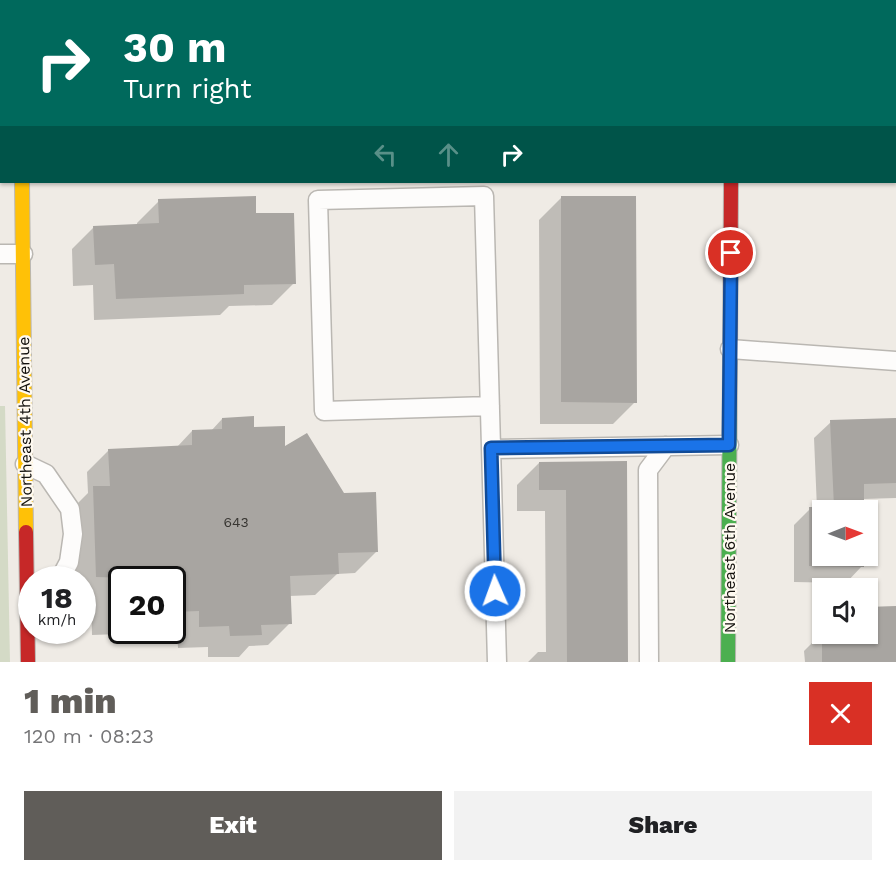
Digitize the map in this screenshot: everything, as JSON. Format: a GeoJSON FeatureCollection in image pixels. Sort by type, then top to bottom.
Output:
{"type":"FeatureCollection","features":[{"type":"Feature","properties":{"kind":"street","name":"Northeast 4th Avenue"},"geometry":{"type":"LineString","coordinates":[[22,183],[28,566]]}},
{"type":"Feature","properties":{"kind":"street","name":"Northeast 6th Avenue"},"geometry":{"type":"LineString","coordinates":[[728,662],[731,183]]}},
{"type":"Feature","properties":{"kind":"street","name":"Northeast 4th Avenue"},"geometry":{"type":"LineString","coordinates":[[28,644],[28,662]]}},
{"type":"Feature","properties":{"kind":"lane"},"geometry":{"type":"LineString","coordinates":[[490,406],[324,411],[318,200],[484,196],[490,406],[497,662]]}},
{"type":"Feature","properties":{"kind":"lane"},"geometry":{"type":"LineString","coordinates":[[0,255],[23,254]]}},
{"type":"Feature","properties":{"kind":"lane"},"geometry":{"type":"LineString","coordinates":[[730,349],[896,362]]}},
{"type":"Feature","properties":{"kind":"lane"},"geometry":{"type":"LineString","coordinates":[[491,448],[729,445]]}},
{"type":"Feature","properties":{"kind":"lane"},"geometry":{"type":"LineString","coordinates":[[649,662],[648,470],[666,446]]}},
{"type":"Feature","properties":{"kind":"lane"},"geometry":{"type":"LineString","coordinates":[[26,464],[46,474],[70,509],[73,534],[67,566]]}},
{"type":"Feature","properties":{"kind":"green space"},"geometry":{"type":"Polygon","coordinates":[[[0,406],[5,406],[10,662],[0,662],[0,406]]]}},
{"type":"Feature","properties":{"kind":"building"},"geometry":{"type":"Polygon","coordinates":[[[256,196],[256,213],[294,213],[296,284],[244,285],[244,294],[116,299],[114,264],[95,265],[93,226],[159,223],[158,199],[256,196]]]}},
{"type":"Feature","properties":{"kind":"building"},"geometry":{"type":"Polygon","coordinates":[[[561,196],[636,196],[637,403],[561,402],[561,196]]]}},
{"type":"Feature","properties":{"kind":"building"},"geometry":{"type":"Polygon","coordinates":[[[254,416],[254,427],[285,426],[285,446],[307,433],[344,493],[376,492],[378,552],[338,553],[339,574],[290,576],[292,624],[261,625],[262,635],[230,636],[229,626],[199,627],[199,611],[186,611],[186,566],[108,566],[108,577],[96,577],[93,486],[110,486],[108,449],[192,445],[192,430],[222,429],[222,418],[254,416]]]}},
{"type":"Feature","properties":{"kind":"building"},"geometry":{"type":"Polygon","coordinates":[[[896,418],[896,483],[864,484],[864,500],[834,500],[830,420],[896,418]]]}},
{"type":"Feature","properties":{"kind":"building"},"geometry":{"type":"Polygon","coordinates":[[[627,461],[628,662],[567,662],[566,490],[539,490],[539,462],[627,461]]]}},
{"type":"Feature","properties":{"kind":"building"},"geometry":{"type":"Polygon","coordinates":[[[809,507],[812,507],[812,566],[864,567],[809,566],[809,507]]]}},
{"type":"Feature","properties":{"kind":"building"},"geometry":{"type":"Polygon","coordinates":[[[896,606],[896,662],[822,662],[822,644],[878,644],[878,607],[896,606]]]}},
{"type":"Feature","properties":{"kind":"traffic: fast"},"geometry":{"type":"LineString","coordinates":[[728,662],[730,362]]}},
{"type":"Feature","properties":{"kind":"traffic: slow"},"geometry":{"type":"LineString","coordinates":[[22,183],[26,532]]}},
{"type":"Feature","properties":{"kind":"traffic: jam"},"geometry":{"type":"LineString","coordinates":[[730,362],[731,183]]}},
{"type":"Feature","properties":{"kind":"traffic: jam"},"geometry":{"type":"LineString","coordinates":[[26,532],[28,662]]}},
{"type":"Feature","properties":{"kind":"route"},"geometry":{"type":"LineString","coordinates":[[495,591],[491,448],[729,445],[731,253]]}}]}
